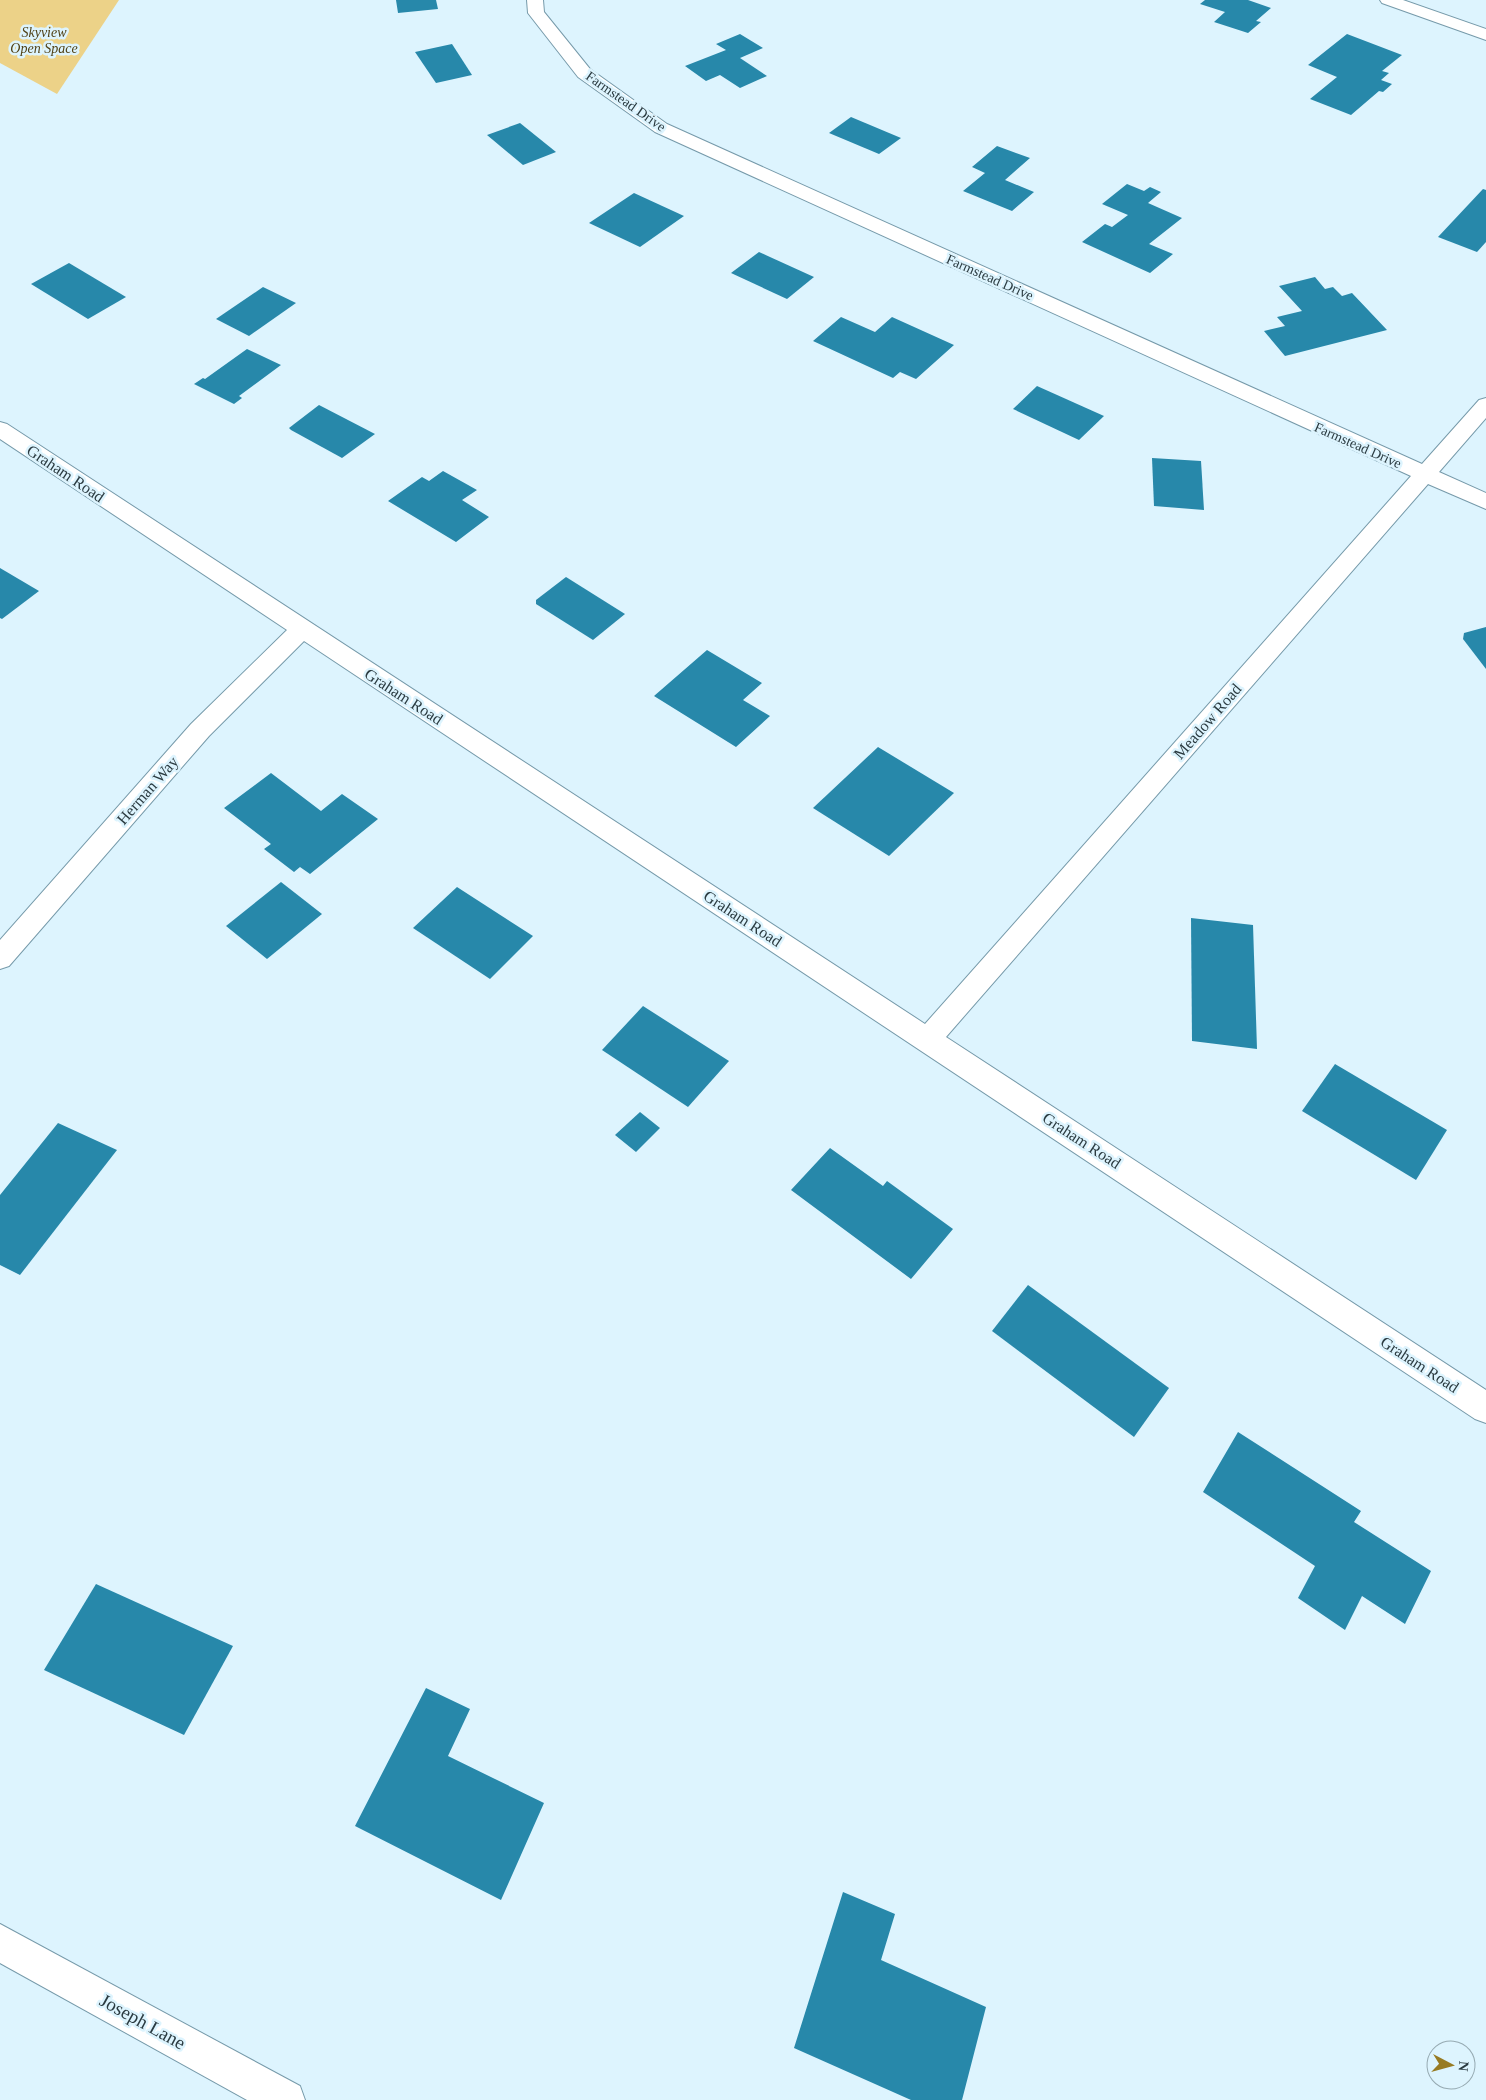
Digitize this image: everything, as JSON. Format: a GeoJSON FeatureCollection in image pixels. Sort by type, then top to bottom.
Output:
{"type":"FeatureCollection","features":[{"type":"Feature","properties":{"kind":"street","name":"Farmstead Drive"},"geometry":{"type":"LineString","coordinates":[[535,0],[536,13],[584,72],[661,128],[1486,502]]}},
{"type":"Feature","properties":{"kind":"street"},"geometry":{"type":"LineString","coordinates":[[1388,0],[1486,34]]}},
{"type":"Feature","properties":{"kind":"street","name":"Meadow Road"},"geometry":{"type":"LineString","coordinates":[[928,1039],[1423,474],[1486,405]]}},
{"type":"Feature","properties":{"kind":"street","name":"Graham Road"},"geometry":{"type":"LineString","coordinates":[[0,429],[1486,1408]]}},
{"type":"Feature","properties":{"kind":"street","name":"Herman Way"},"geometry":{"type":"LineString","coordinates":[[0,958],[200,730],[302,629]]}},
{"type":"Feature","properties":{"kind":"street","name":"Joseph Lane"},"geometry":{"type":"LineString","coordinates":[[0,1943],[286,2100]]}},
{"type":"Feature","properties":{"kind":"green space","name":"Skyview Open Space"},"geometry":{"type":"Polygon","coordinates":[[[0,0],[119,0],[57,94],[0,63],[0,0]]]}},
{"type":"Feature","properties":{"kind":"building"},"geometry":{"type":"Polygon","coordinates":[[[396,0],[436,0],[438,9],[398,13],[396,0]]]}},
{"type":"Feature","properties":{"kind":"building"},"geometry":{"type":"Polygon","coordinates":[[[1205,0],[1248,0],[1271,8],[1256,21],[1261,22],[1248,33],[1214,22],[1225,12],[1200,4],[1205,0]]]}},
{"type":"Feature","properties":{"kind":"building"},"geometry":{"type":"Polygon","coordinates":[[[740,34],[763,48],[740,58],[767,76],[740,88],[720,75],[706,81],[685,66],[726,50],[716,44],[740,34]]]}},
{"type":"Feature","properties":{"kind":"building"},"geometry":{"type":"Polygon","coordinates":[[[1347,34],[1402,55],[1382,71],[1389,73],[1381,80],[1392,84],[1383,92],[1379,91],[1351,115],[1310,99],[1337,77],[1308,65],[1347,34]]]}},
{"type":"Feature","properties":{"kind":"building"},"geometry":{"type":"Polygon","coordinates":[[[452,44],[472,75],[436,83],[415,52],[452,44]]]}},
{"type":"Feature","properties":{"kind":"building"},"geometry":{"type":"Polygon","coordinates":[[[851,117],[901,138],[879,154],[829,133],[851,117]]]}},
{"type":"Feature","properties":{"kind":"building"},"geometry":{"type":"Polygon","coordinates":[[[520,123],[556,152],[523,165],[487,135],[520,123]]]}},
{"type":"Feature","properties":{"kind":"building"},"geometry":{"type":"Polygon","coordinates":[[[997,146],[1030,158],[1005,180],[1034,192],[1012,211],[963,191],[985,173],[972,167],[997,146]]]}},
{"type":"Feature","properties":{"kind":"building"},"geometry":{"type":"Polygon","coordinates":[[[1127,184],[1144,191],[1150,187],[1161,192],[1148,203],[1182,218],[1149,244],[1173,254],[1150,273],[1082,242],[1105,224],[1112,227],[1128,215],[1102,204],[1127,184]]]}},
{"type":"Feature","properties":{"kind":"building"},"geometry":{"type":"Polygon","coordinates":[[[1483,189],[1486,190],[1486,242],[1477,252],[1438,237],[1483,189]]]}},
{"type":"Feature","properties":{"kind":"building"},"geometry":{"type":"Polygon","coordinates":[[[634,193],[684,216],[640,247],[589,223],[634,193]]]}},
{"type":"Feature","properties":{"kind":"building"},"geometry":{"type":"Polygon","coordinates":[[[759,252],[814,277],[787,299],[731,273],[759,252]]]}},
{"type":"Feature","properties":{"kind":"building"},"geometry":{"type":"Polygon","coordinates":[[[69,263],[126,297],[88,319],[31,284],[69,263]]]}},
{"type":"Feature","properties":{"kind":"building"},"geometry":{"type":"Polygon","coordinates":[[[1315,277],[1325,289],[1333,287],[1342,296],[1352,293],[1387,330],[1285,356],[1264,331],[1285,326],[1277,317],[1302,311],[1279,286],[1315,277]]]}},
{"type":"Feature","properties":{"kind":"building"},"geometry":{"type":"Polygon","coordinates":[[[263,287],[296,303],[249,336],[216,319],[263,287]]]}},
{"type":"Feature","properties":{"kind":"building"},"geometry":{"type":"Polygon","coordinates":[[[841,317],[875,332],[892,317],[954,345],[916,379],[900,372],[893,378],[813,341],[841,317]]]}},
{"type":"Feature","properties":{"kind":"building"},"geometry":{"type":"Polygon","coordinates":[[[247,349],[281,365],[239,396],[242,398],[234,404],[194,384],[203,378],[205,379],[247,349]]]}},
{"type":"Feature","properties":{"kind":"building"},"geometry":{"type":"Polygon","coordinates":[[[1037,386],[1104,416],[1079,440],[1013,409],[1037,386]]]}},
{"type":"Feature","properties":{"kind":"building"},"geometry":{"type":"Polygon","coordinates":[[[319,405],[375,434],[342,458],[289,428],[319,405]]]}},
{"type":"Feature","properties":{"kind":"building"},"geometry":{"type":"Polygon","coordinates":[[[1152,458],[1201,461],[1204,510],[1154,506],[1152,458]]]}},
{"type":"Feature","properties":{"kind":"building"},"geometry":{"type":"Polygon","coordinates":[[[443,471],[477,490],[462,500],[489,517],[456,542],[388,501],[422,477],[429,481],[443,471]]]}},
{"type":"Feature","properties":{"kind":"building"},"geometry":{"type":"Polygon","coordinates":[[[0,568],[39,591],[2,619],[0,618],[0,568]]]}},
{"type":"Feature","properties":{"kind":"building"},"geometry":{"type":"Polygon","coordinates":[[[566,577],[625,614],[593,640],[536,604],[536,600],[566,577]]]}},
{"type":"Feature","properties":{"kind":"building"},"geometry":{"type":"Polygon","coordinates":[[[1486,627],[1486,669],[1463,639],[1464,633],[1486,627]]]}},
{"type":"Feature","properties":{"kind":"building"},"geometry":{"type":"Polygon","coordinates":[[[707,650],[762,683],[743,700],[770,716],[736,747],[654,696],[707,650]]]}},
{"type":"Feature","properties":{"kind":"building"},"geometry":{"type":"Polygon","coordinates":[[[878,747],[954,793],[889,856],[813,808],[878,747]]]}},
{"type":"Feature","properties":{"kind":"building"},"geometry":{"type":"Polygon","coordinates":[[[271,773],[321,811],[342,794],[378,819],[310,874],[300,867],[294,872],[264,849],[271,844],[224,808],[271,773]]]}},
{"type":"Feature","properties":{"kind":"building"},"geometry":{"type":"Polygon","coordinates":[[[281,882],[322,914],[267,959],[226,926],[281,882]]]}},
{"type":"Feature","properties":{"kind":"building"},"geometry":{"type":"Polygon","coordinates":[[[457,887],[533,936],[490,979],[413,928],[457,887]]]}},
{"type":"Feature","properties":{"kind":"building"},"geometry":{"type":"Polygon","coordinates":[[[1191,918],[1253,925],[1257,1049],[1192,1041],[1191,918]]]}},
{"type":"Feature","properties":{"kind":"building"},"geometry":{"type":"Polygon","coordinates":[[[643,1006],[729,1061],[688,1107],[602,1050],[643,1006]]]}},
{"type":"Feature","properties":{"kind":"building"},"geometry":{"type":"Polygon","coordinates":[[[1335,1064],[1447,1130],[1416,1180],[1302,1111],[1335,1064]]]}},
{"type":"Feature","properties":{"kind":"building"},"geometry":{"type":"Polygon","coordinates":[[[640,1112],[660,1128],[636,1152],[615,1135],[640,1112]]]}},
{"type":"Feature","properties":{"kind":"building"},"geometry":{"type":"Polygon","coordinates":[[[58,1123],[117,1150],[20,1275],[0,1265],[0,1195],[58,1123]]]}},
{"type":"Feature","properties":{"kind":"building"},"geometry":{"type":"Polygon","coordinates":[[[830,1148],[883,1186],[887,1181],[953,1229],[911,1279],[791,1190],[830,1148]]]}},
{"type":"Feature","properties":{"kind":"building"},"geometry":{"type":"Polygon","coordinates":[[[1028,1285],[1169,1388],[1134,1437],[992,1331],[1028,1285]]]}},
{"type":"Feature","properties":{"kind":"building"},"geometry":{"type":"Polygon","coordinates":[[[1238,1432],[1361,1511],[1354,1522],[1431,1571],[1405,1624],[1362,1596],[1345,1630],[1298,1598],[1315,1566],[1203,1492],[1238,1432]]]}},
{"type":"Feature","properties":{"kind":"building"},"geometry":{"type":"Polygon","coordinates":[[[96,1584],[233,1646],[184,1735],[44,1670],[96,1584]]]}},
{"type":"Feature","properties":{"kind":"building"},"geometry":{"type":"Polygon","coordinates":[[[426,1688],[470,1709],[448,1756],[544,1803],[501,1900],[355,1826],[426,1688]]]}},
{"type":"Feature","properties":{"kind":"building"},"geometry":{"type":"Polygon","coordinates":[[[843,1892],[895,1914],[881,1960],[986,2007],[962,2100],[911,2100],[794,2048],[843,1892]]]}}]}
